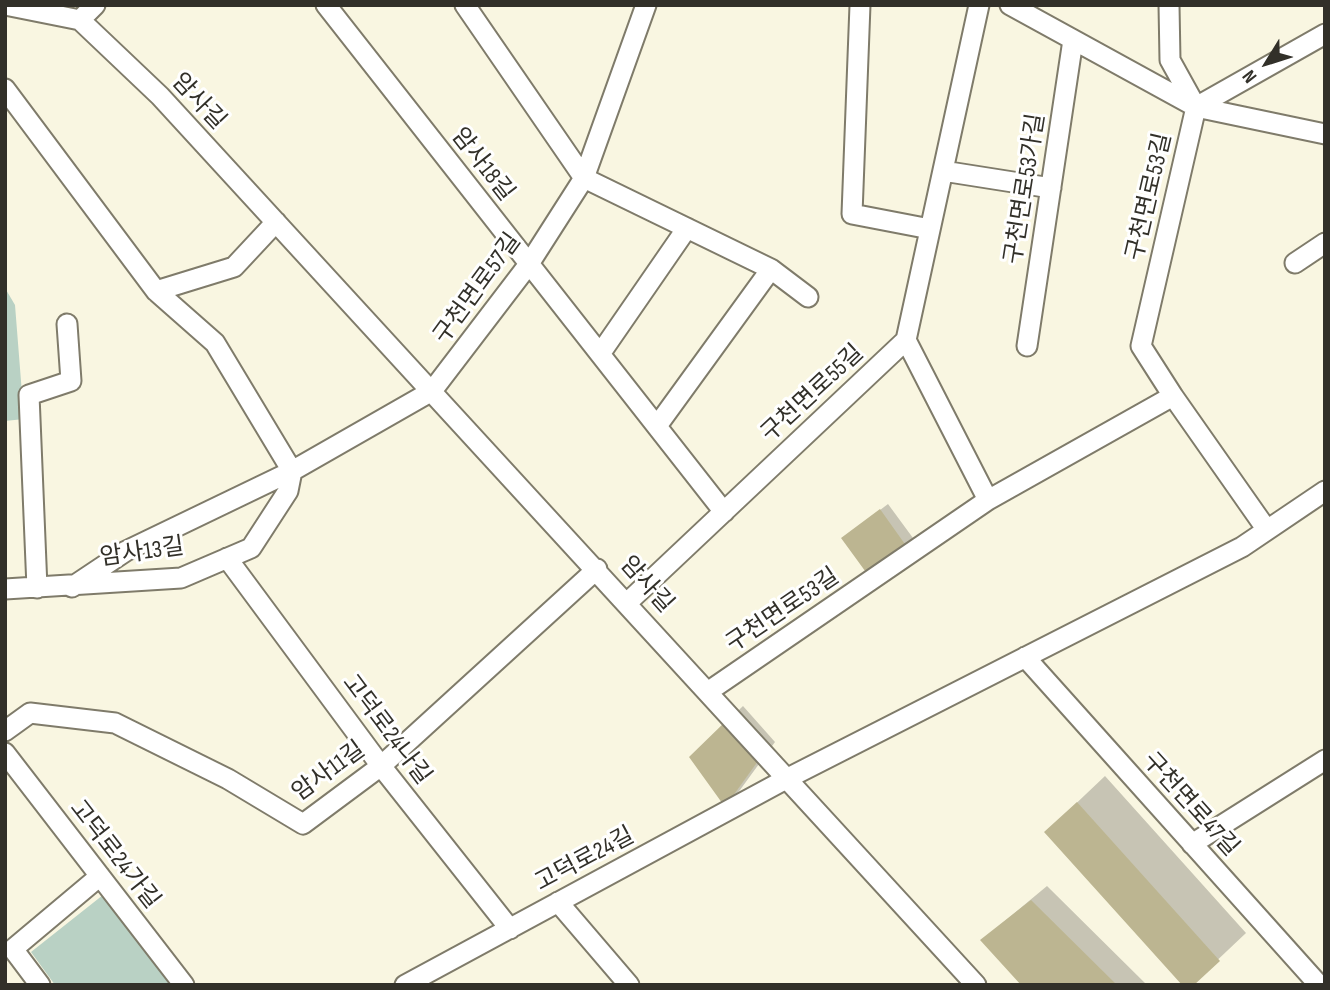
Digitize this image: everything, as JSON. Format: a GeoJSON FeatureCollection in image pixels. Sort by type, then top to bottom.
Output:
{"type":"FeatureCollection","features":[{"type":"Feature","properties":{"kind":"street"},"geometry":{"type":"LineString","coordinates":[[5,5],[80,20],[95,5]]}},
{"type":"Feature","properties":{"kind":"street","name":"암사18길"},"geometry":{"type":"LineString","coordinates":[[326,5],[724,512]]}},
{"type":"Feature","properties":{"kind":"street"},"geometry":{"type":"LineString","coordinates":[[465,5],[584,178],[771,269],[808,297]]}},
{"type":"Feature","properties":{"kind":"street","name":"구천면로57길"},"geometry":{"type":"LineString","coordinates":[[432,391],[529,264],[584,178],[646,5]]}},
{"type":"Feature","properties":{"kind":"street"},"geometry":{"type":"LineString","coordinates":[[859,5],[852,214],[930,229]]}},
{"type":"Feature","properties":{"kind":"street"},"geometry":{"type":"LineString","coordinates":[[979,5],[906,340],[988,500]]}},
{"type":"Feature","properties":{"kind":"street"},"geometry":{"type":"LineString","coordinates":[[1010,5],[1196,107],[1325,134]]}},
{"type":"Feature","properties":{"kind":"street","name":"구천면로53길"},"geometry":{"type":"LineString","coordinates":[[1169,5],[1170,61],[1196,107],[1141,346],[1172,396],[1267,530]]}},
{"type":"Feature","properties":{"kind":"street","name":"암사길"},"geometry":{"type":"LineString","coordinates":[[80,20],[160,96],[628,602],[976,985]]}},
{"type":"Feature","properties":{"kind":"street"},"geometry":{"type":"LineString","coordinates":[[1196,107],[1325,34]]}},
{"type":"Feature","properties":{"kind":"street","name":"구천면로53가길"},"geometry":{"type":"LineString","coordinates":[[1027,346],[1073,40]]}},
{"type":"Feature","properties":{"kind":"street"},"geometry":{"type":"LineString","coordinates":[[5,89],[156,290],[215,343],[292,471]]}},
{"type":"Feature","properties":{"kind":"street"},"geometry":{"type":"LineString","coordinates":[[943,171],[1051,188]]}},
{"type":"Feature","properties":{"kind":"street"},"geometry":{"type":"LineString","coordinates":[[156,290],[234,267],[276,222]]}},
{"type":"Feature","properties":{"kind":"street"},"geometry":{"type":"LineString","coordinates":[[600,354],[687,228]]}},
{"type":"Feature","properties":{"kind":"street"},"geometry":{"type":"LineString","coordinates":[[1296,263],[1325,243]]}},
{"type":"Feature","properties":{"kind":"street"},"geometry":{"type":"LineString","coordinates":[[657,426],[771,269]]}},
{"type":"Feature","properties":{"kind":"street"},"geometry":{"type":"LineString","coordinates":[[37,588],[29,395],[71,381],[68,324]]}},
{"type":"Feature","properties":{"kind":"street","name":"구천면로55길"},"geometry":{"type":"LineString","coordinates":[[628,602],[906,340]]}},
{"type":"Feature","properties":{"kind":"street","name":"암사13길"},"geometry":{"type":"LineString","coordinates":[[72,587],[126,551],[292,471],[432,391]]}},
{"type":"Feature","properties":{"kind":"street","name":"구천면로53길"},"geometry":{"type":"LineString","coordinates":[[709,691],[988,500],[1172,396]]}},
{"type":"Feature","properties":{"kind":"street","name":"암사13길"},"geometry":{"type":"LineString","coordinates":[[5,589],[72,587],[181,578],[251,548],[288,491],[292,471]]}},
{"type":"Feature","properties":{"kind":"street"},"geometry":{"type":"LineString","coordinates":[[788,778],[1242,547],[1325,491]]}},
{"type":"Feature","properties":{"kind":"street","name":"고덕로24나길"},"geometry":{"type":"LineString","coordinates":[[227,558],[381,766],[510,929]]}},
{"type":"Feature","properties":{"kind":"street","name":"암사11길"},"geometry":{"type":"LineString","coordinates":[[5,731],[30,713],[115,723],[228,779],[303,824],[381,766],[597,569]]}},
{"type":"Feature","properties":{"kind":"street","name":"구천면로47길"},"geometry":{"type":"LineString","coordinates":[[1025,657],[1319,985]]}},
{"type":"Feature","properties":{"kind":"street","name":"고덕로24가길"},"geometry":{"type":"LineString","coordinates":[[6,754],[184,985]]}},
{"type":"Feature","properties":{"kind":"street"},"geometry":{"type":"LineString","coordinates":[[1192,844],[1325,760]]}},
{"type":"Feature","properties":{"kind":"street","name":"고덕로24길"},"geometry":{"type":"LineString","coordinates":[[405,985],[788,778]]}},
{"type":"Feature","properties":{"kind":"street"},"geometry":{"type":"LineString","coordinates":[[40,985],[13,949],[100,876]]}},
{"type":"Feature","properties":{"kind":"street"},"geometry":{"type":"LineString","coordinates":[[558,902],[629,985]]}},
{"type":"Feature","properties":{"kind":"green space"},"geometry":{"type":"Polygon","coordinates":[[[5,288],[15,305],[24,419],[5,421],[5,288]]]}},
{"type":"Feature","properties":{"kind":"green space"},"geometry":{"type":"Polygon","coordinates":[[[103,895],[172,985],[55,985],[31,952],[103,895]]]}},
{"type":"Feature","properties":{"kind":"building"},"geometry":{"type":"Polygon","coordinates":[[[880,509],[907,547],[868,575],[841,538],[880,509]]]}},
{"type":"Feature","properties":{"kind":"building"},"geometry":{"type":"Polygon","coordinates":[[[727,720],[761,757],[725,807],[689,757],[727,720]]]}},
{"type":"Feature","properties":{"kind":"building"},"geometry":{"type":"Polygon","coordinates":[[[1077,802],[1220,961],[1194,985],[1182,985],[1044,832],[1077,802]]]}},
{"type":"Feature","properties":{"kind":"building"},"geometry":{"type":"Polygon","coordinates":[[[1031,900],[1117,985],[1021,985],[980,940],[1031,900]]]}}]}
